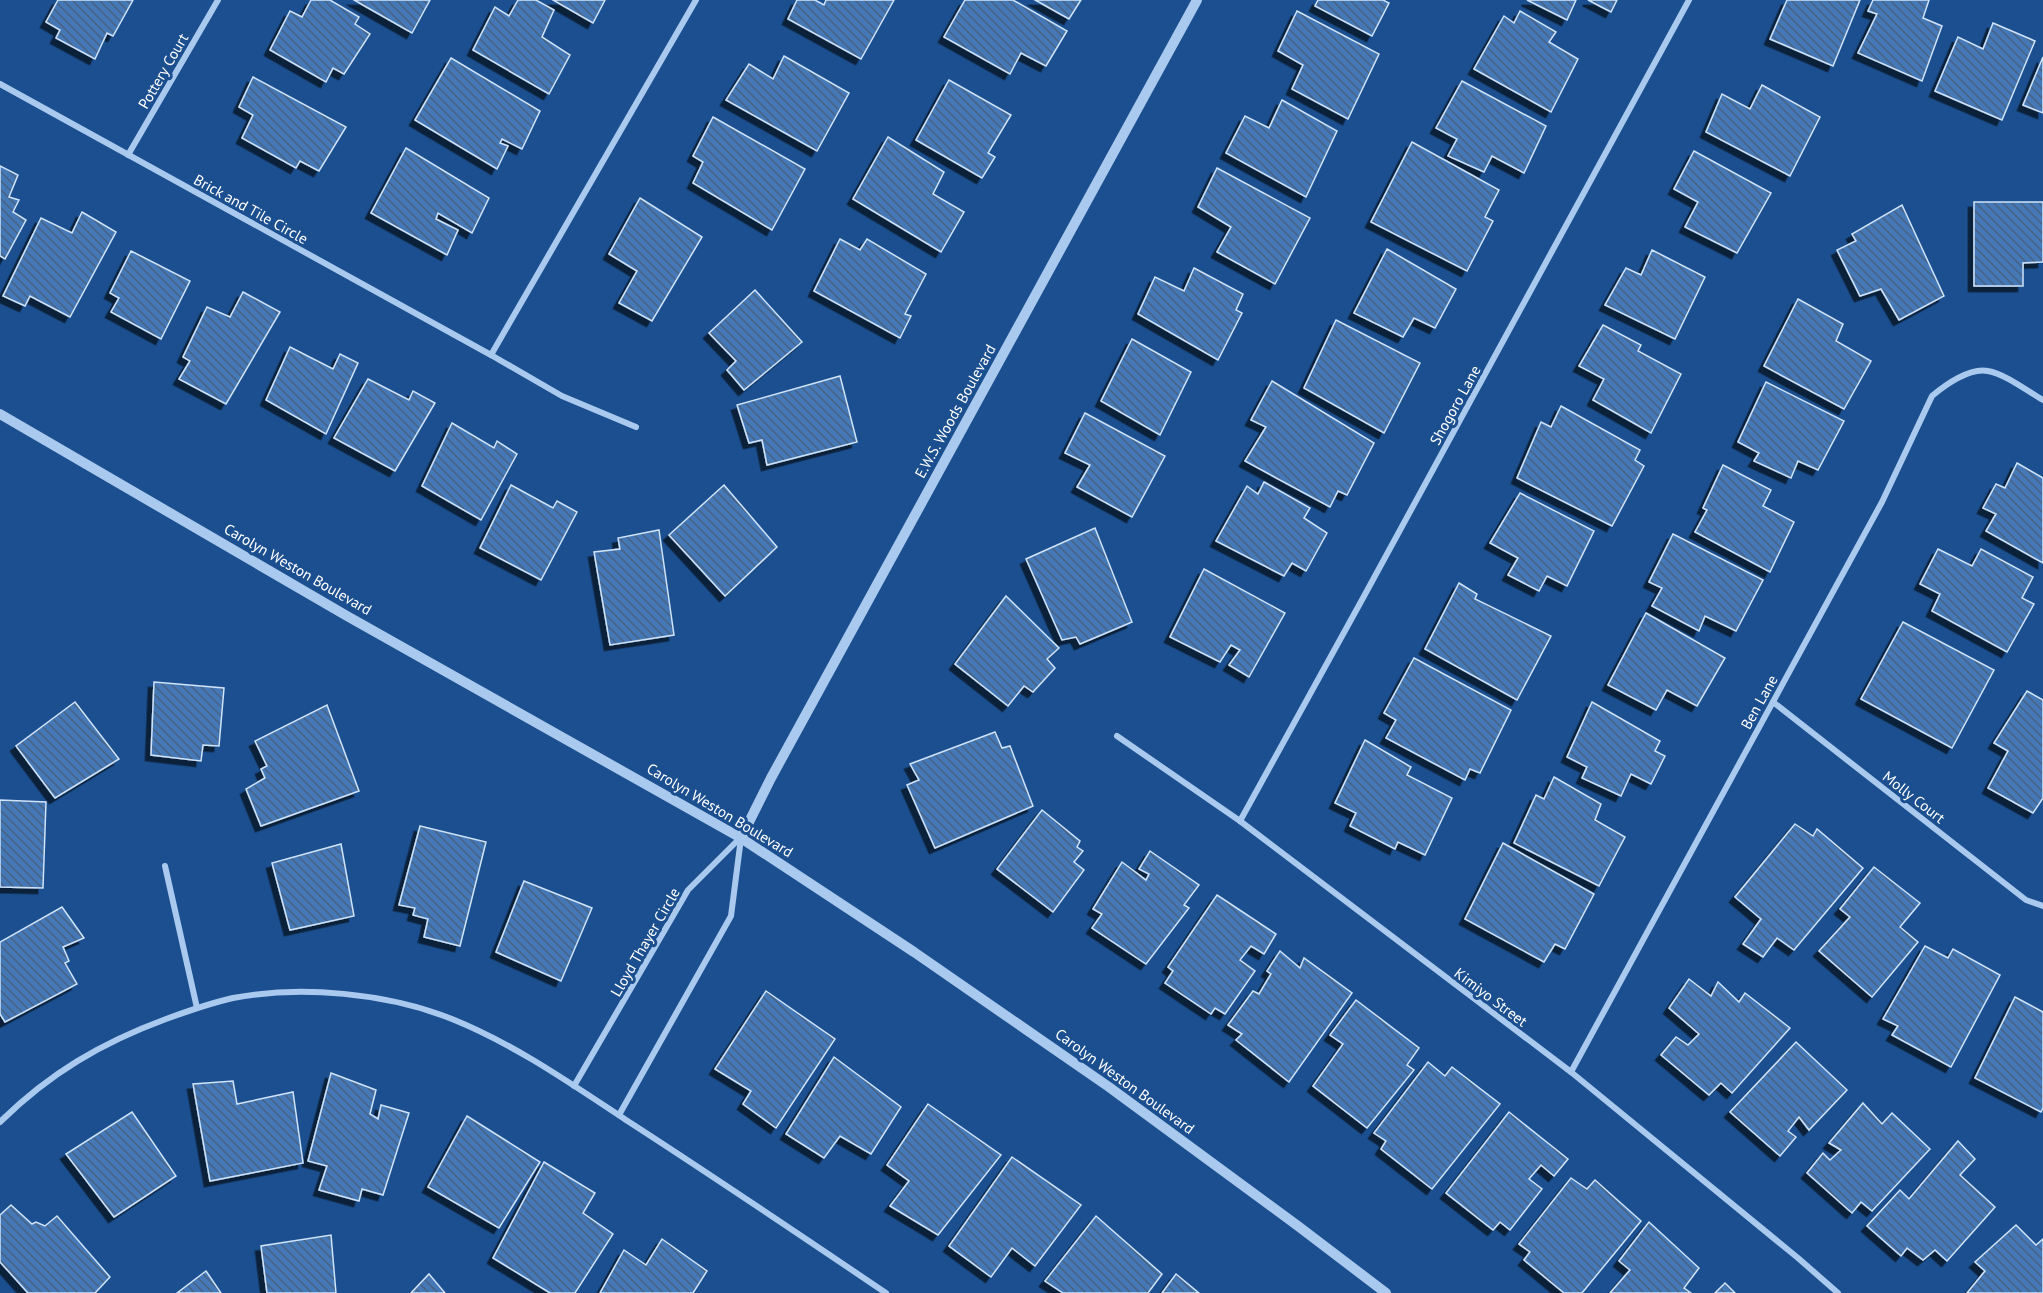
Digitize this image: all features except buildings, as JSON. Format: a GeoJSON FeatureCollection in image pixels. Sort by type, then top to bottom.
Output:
{"type":"FeatureCollection","features":[{"type":"Feature","properties":{"kind":"street","name":"Pottery Court"},"geometry":{"type":"LineString","coordinates":[[128,155],[218,0]]}},
{"type":"Feature","properties":{"kind":"street"},"geometry":{"type":"LineString","coordinates":[[491,355],[696,0]]}},
{"type":"Feature","properties":{"kind":"street","name":"E.W.S. Woods Boulevard"},"geometry":{"type":"LineString","coordinates":[[741,838],[771,777],[1197,0]]}},
{"type":"Feature","properties":{"kind":"street","name":"Shogoro Lane"},"geometry":{"type":"LineString","coordinates":[[1240,822],[1689,0]]}},
{"type":"Feature","properties":{"kind":"street","name":"Brick and Tile Circle"},"geometry":{"type":"LineString","coordinates":[[0,84],[562,396],[636,427]]}},
{"type":"Feature","properties":{"kind":"street","name":"Ben Lane"},"geometry":{"type":"LineString","coordinates":[[1571,1072],[1882,502],[1932,396],[1946,384],[1965,375],[1976,370],[1987,370],[2043,400]]}},
{"type":"Feature","properties":{"kind":"street","name":"Carolyn Weston Boulevard"},"geometry":{"type":"LineString","coordinates":[[0,414],[348,616],[741,838],[914,952],[1110,1088],[1386,1293]]}},
{"type":"Feature","properties":{"kind":"street","name":"Molly Court"},"geometry":{"type":"LineString","coordinates":[[1773,702],[2026,900],[2043,906]]}},
{"type":"Feature","properties":{"kind":"street","name":"Kimiyo Street"},"geometry":{"type":"LineString","coordinates":[[1117,736],[1240,822],[1571,1072],[1838,1293]]}},
{"type":"Feature","properties":{"kind":"street"},"geometry":{"type":"LineString","coordinates":[[619,1115],[731,916],[741,838]]}},
{"type":"Feature","properties":{"kind":"street","name":"Lloyd Thayer Circle"},"geometry":{"type":"LineString","coordinates":[[574,1086],[688,890],[741,838]]}},
{"type":"Feature","properties":{"kind":"street"},"geometry":{"type":"LineString","coordinates":[[165,866],[197,1008]]}},
{"type":"Feature","properties":{"kind":"street"},"geometry":{"type":"LineString","coordinates":[[0,1122],[67,1066],[101,1046],[197,1008],[234,998],[304,993],[351,995],[401,1004],[449,1018],[495,1038],[619,1115],[886,1293]]}}]}
